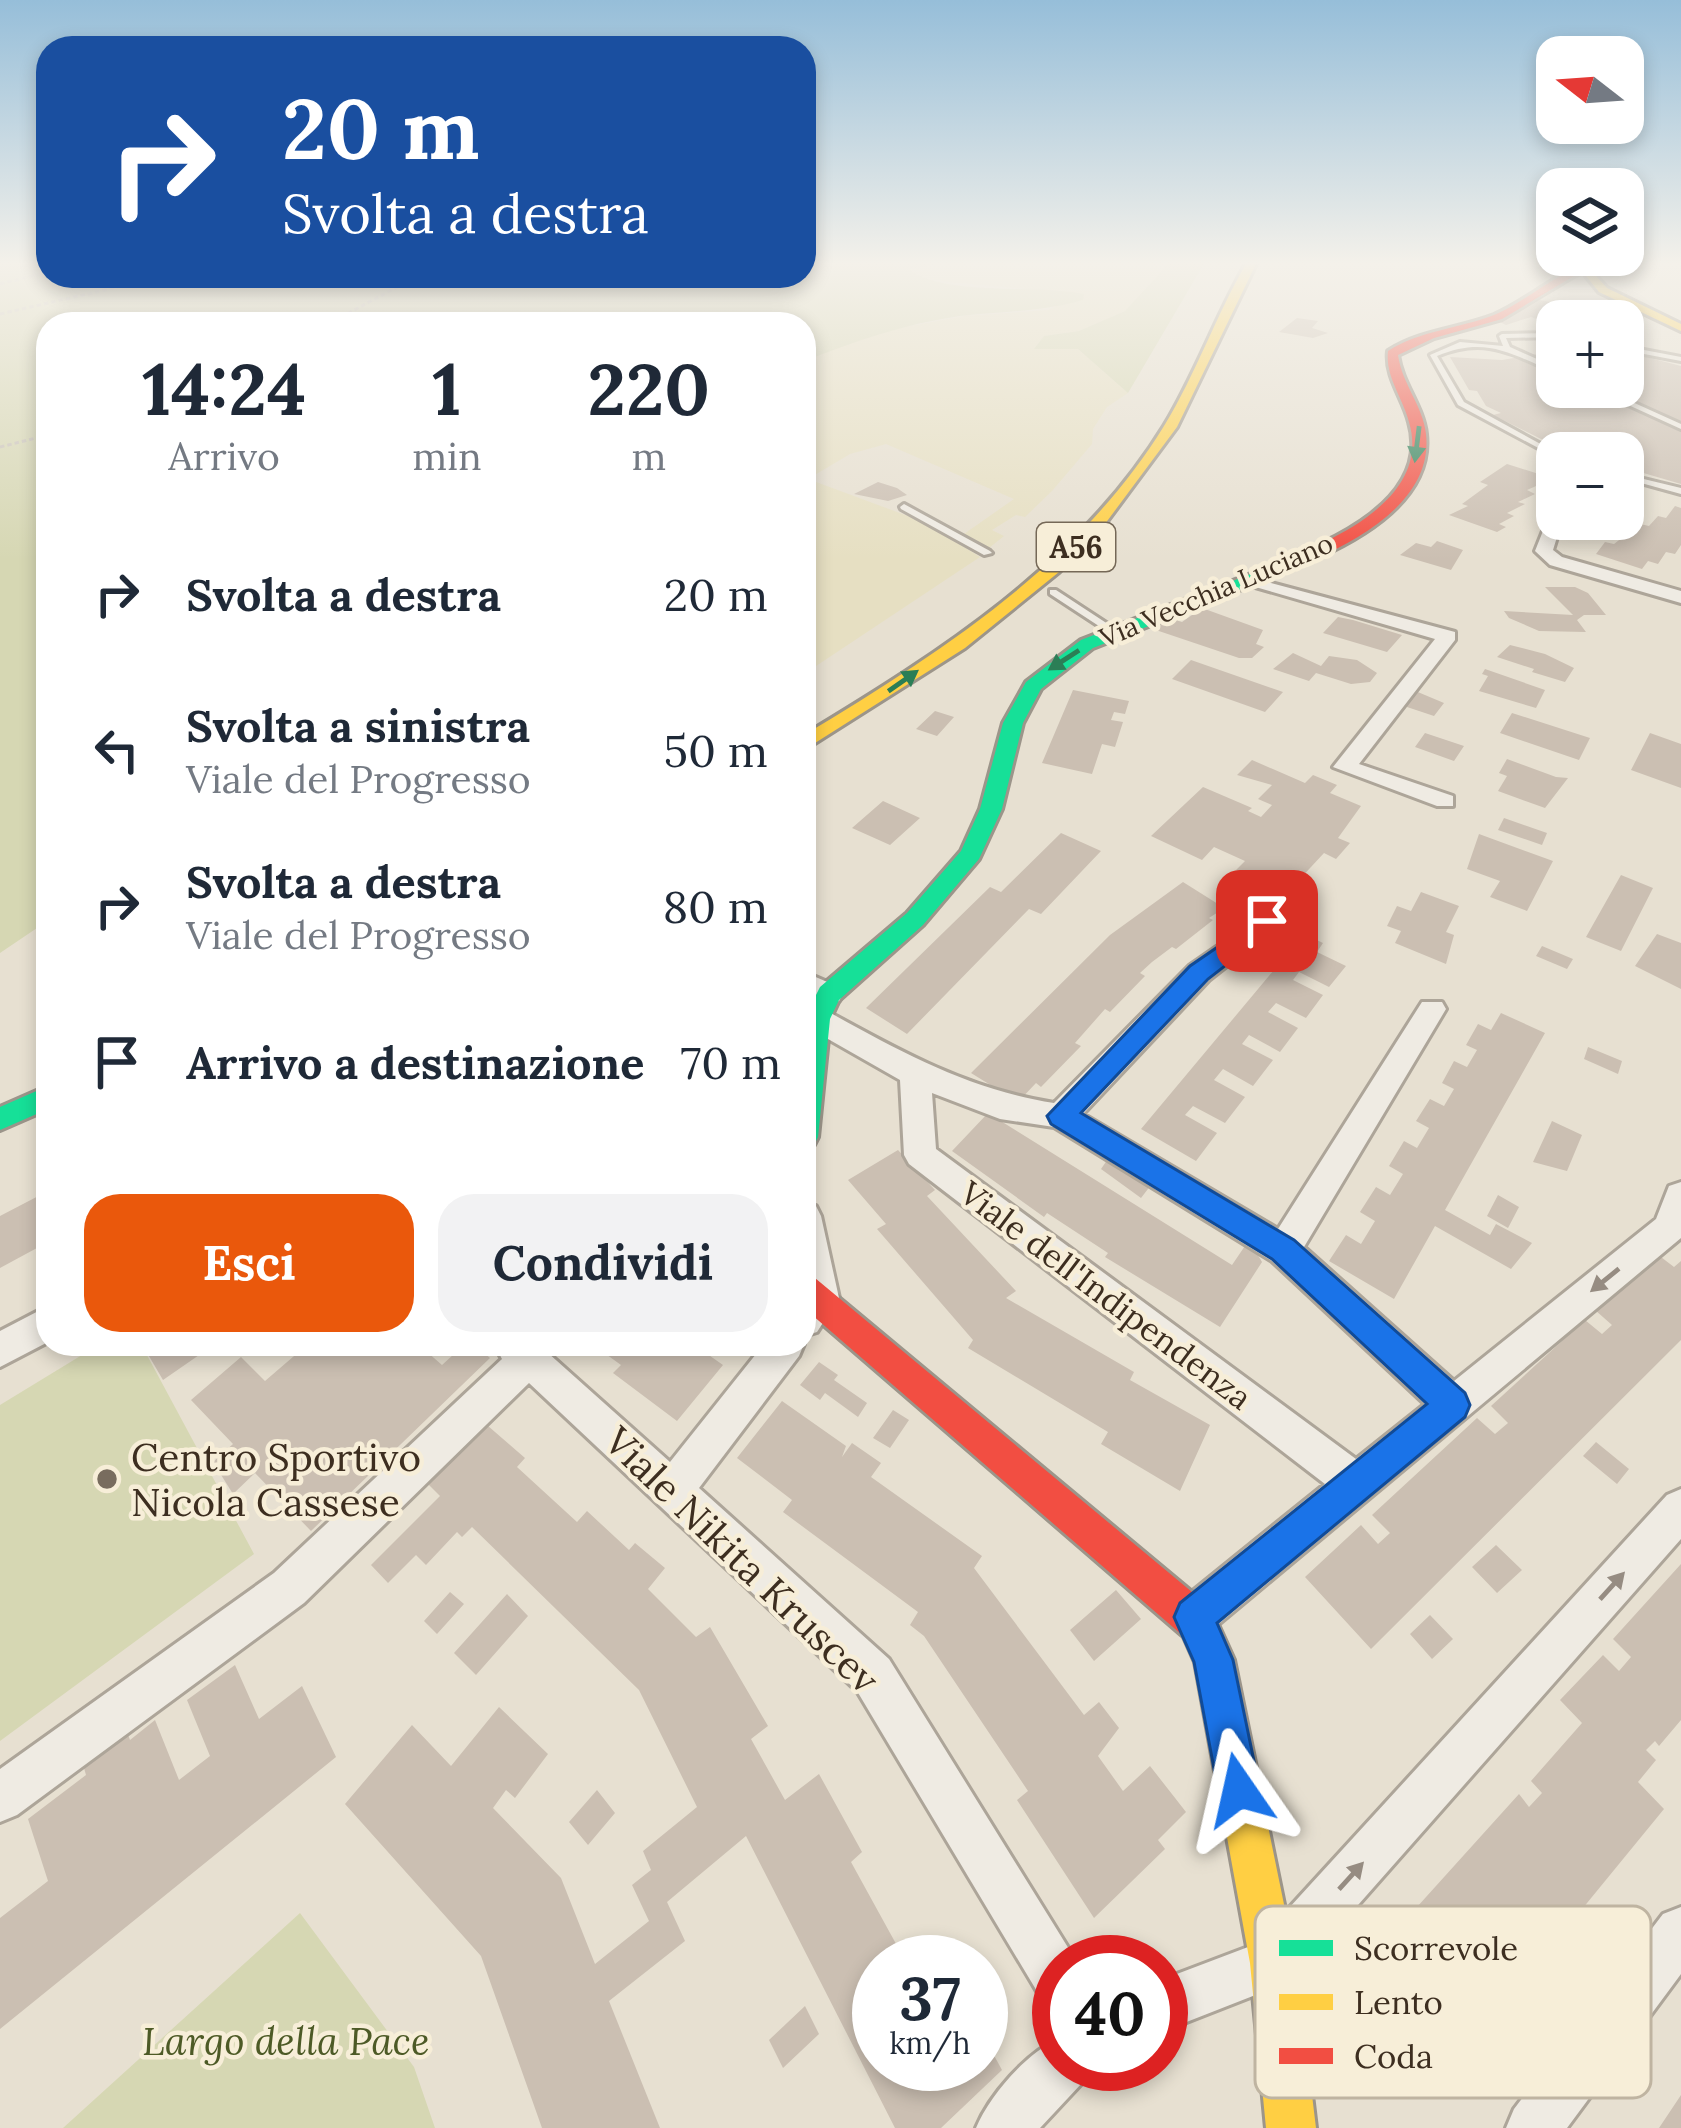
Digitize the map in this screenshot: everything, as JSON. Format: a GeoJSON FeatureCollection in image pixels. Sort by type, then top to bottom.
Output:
{"type":"FeatureCollection","features":[{"type":"Feature","properties":{"kind":"main road","name":"A56"},"geometry":{"type":"LineString","coordinates":[[816,736],[982,626],[1088,536],[1133,484],[1170,428],[1203,361]]}},
{"type":"Feature","properties":{"kind":"main road","name":"Via Vecchia Luciano"},"geometry":{"type":"LineString","coordinates":[[816,998],[954,880],[984,829],[1022,699],[1048,670],[1112,630],[1252,580],[1377,518],[1408,482],[1419,451],[1420,422],[1390,368],[1391,361]]}},
{"type":"Feature","properties":{"kind":"main road","name":"A56"},"geometry":{"type":"LineString","coordinates":[[1089,490],[1127,441]]}},
{"type":"Feature","properties":{"kind":"main road","name":"A56"},"geometry":{"type":"LineString","coordinates":[[984,586],[1019,559]]}},
{"type":"Feature","properties":{"kind":"main road"},"geometry":{"type":"LineString","coordinates":[[0,1119],[36,1102]]}},
{"type":"Feature","properties":{"kind":"main road"},"geometry":{"type":"LineString","coordinates":[[816,1307],[1194,1617],[1214,1660],[1262,1906]]}},
{"type":"Feature","properties":{"kind":"main road"},"geometry":{"type":"LineString","coordinates":[[1288,2098],[1291,2128]]}},
{"type":"Feature","properties":{"kind":"street"},"geometry":{"type":"LineString","coordinates":[[1547,540],[1544,551],[1556,561],[1681,597]]}},
{"type":"Feature","properties":{"kind":"street"},"geometry":{"type":"LineString","coordinates":[[1252,580],[1448,635],[1345,766],[1445,801]]}},
{"type":"Feature","properties":{"kind":"street"},"geometry":{"type":"LineString","coordinates":[[1061,1116],[1199,973],[1267,921]]}},
{"type":"Feature","properties":{"kind":"street"},"geometry":{"type":"LineString","coordinates":[[816,998],[915,1074],[1000,1107],[1061,1116],[1283,1250],[1453,1405]]}},
{"type":"Feature","properties":{"kind":"street"},"geometry":{"type":"LineString","coordinates":[[1283,1250],[1432,1009]]}},
{"type":"Feature","properties":{"kind":"street","name":"Viale dell'Indipendenza"},"geometry":{"type":"LineString","coordinates":[[915,1074],[920,1155],[1357,1484]]}},
{"type":"Feature","properties":{"kind":"street"},"geometry":{"type":"LineString","coordinates":[[1194,1617],[1669,1228],[1681,1196]]}},
{"type":"Feature","properties":{"kind":"street"},"geometry":{"type":"LineString","coordinates":[[0,1350],[36,1330]]}},
{"type":"Feature","properties":{"kind":"street"},"geometry":{"type":"LineString","coordinates":[[0,1798],[289,1588],[515,1356]]}},
{"type":"Feature","properties":{"kind":"street","name":"Viale Nikita Kruscev"},"geometry":{"type":"LineString","coordinates":[[525,1356],[873,1676],[1032,1936]]}},
{"type":"Feature","properties":{"kind":"street"},"geometry":{"type":"LineString","coordinates":[[672,1491],[777,1356]]}},
{"type":"Feature","properties":{"kind":"street"},"geometry":{"type":"LineString","coordinates":[[1324,1906],[1681,1510]]}},
{"type":"Feature","properties":{"kind":"street"},"geometry":{"type":"LineString","coordinates":[[1651,1972],[1681,1932]]}},
{"type":"Feature","properties":{"kind":"street"},"geometry":{"type":"LineString","coordinates":[[1188,1996],[1255,1970]]}},
{"type":"Feature","properties":{"kind":"street"},"geometry":{"type":"LineString","coordinates":[[1004,2128],[1038,2091]]}},
{"type":"Feature","properties":{"kind":"street"},"geometry":{"type":"LineString","coordinates":[[1533,2128],[1556,2098]]}},
{"type":"Feature","properties":{"kind":"lane"},"geometry":{"type":"LineString","coordinates":[[1437,361],[1461,403],[1536,444]]}},
{"type":"Feature","properties":{"kind":"lane"},"geometry":{"type":"LineString","coordinates":[[1639,408],[1681,427]]}},
{"type":"Feature","properties":{"kind":"lane"},"geometry":{"type":"LineString","coordinates":[[1644,481],[1681,490]]}},
{"type":"Feature","properties":{"kind":"lane"},"geometry":{"type":"LineString","coordinates":[[904,507],[987,553]]}},
{"type":"Feature","properties":{"kind":"lane"},"geometry":{"type":"LineString","coordinates":[[1053,592],[1112,630]]}},
{"type":"Feature","properties":{"kind":"path"},"geometry":{"type":"LineString","coordinates":[[0,447],[36,438]]}},
{"type":"Feature","properties":{"kind":"shaded area"},"geometry":{"type":"Polygon","coordinates":[[[816,361],[1092,361],[1128,393],[1107,407],[1093,429],[1092,444],[1052,491],[1025,517],[1016,515],[992,530],[1004,536],[989,548],[964,534],[1014,499],[886,444],[850,454],[816,474],[816,361]]]}},
{"type":"Feature","properties":{"kind":"shaded area"},"geometry":{"type":"Polygon","coordinates":[[[816,482],[924,522],[980,557],[816,666],[816,482]]]}},
{"type":"Feature","properties":{"kind":"green space"},"geometry":{"type":"Polygon","coordinates":[[[0,361],[36,361],[36,929],[0,953],[0,361]]]}},
{"type":"Feature","properties":{"kind":"green space"},"geometry":{"type":"Polygon","coordinates":[[[1092,361],[1147,361],[1128,393],[1092,361]]]}},
{"type":"Feature","properties":{"kind":"green space","name":"Centro Sportivo Nicola Cassese"},"geometry":{"type":"Polygon","coordinates":[[[80,1356],[147,1356],[254,1554],[0,1741],[0,1405],[80,1356]]]}},
{"type":"Feature","properties":{"kind":"green space","name":"Largo della Pace"},"geometry":{"type":"Polygon","coordinates":[[[300,1913],[414,2067],[435,2128],[63,2128],[300,1913]]]}},
{"type":"Feature","properties":{"kind":"building"},"geometry":{"type":"Polygon","coordinates":[[[1452,361],[1536,361],[1536,408],[1644,408],[1644,361],[1681,366],[1681,484],[1644,473],[1644,432],[1536,432],[1536,436],[1493,415],[1501,413],[1486,406],[1477,391],[1469,390],[1452,361]]]}},
{"type":"Feature","properties":{"kind":"building"},"geometry":{"type":"Polygon","coordinates":[[[1507,464],[1536,473],[1536,486],[1527,490],[1535,494],[1507,513],[1514,516],[1499,524],[1506,527],[1497,532],[1449,515],[1468,506],[1462,504],[1488,485],[1480,482],[1507,464]]]}},
{"type":"Feature","properties":{"kind":"building"},"geometry":{"type":"Polygon","coordinates":[[[878,482],[907,495],[888,501],[854,494],[878,482]]]}},
{"type":"Feature","properties":{"kind":"building"},"geometry":{"type":"Polygon","coordinates":[[[1675,506],[1681,508],[1681,545],[1675,554],[1666,552],[1658,564],[1648,561],[1642,569],[1596,554],[1605,542],[1644,540],[1644,525],[1649,526],[1658,516],[1666,518],[1675,506]]]}},
{"type":"Feature","properties":{"kind":"building"},"geometry":{"type":"Polygon","coordinates":[[[1437,541],[1463,550],[1451,570],[1400,555],[1416,543],[1431,547],[1437,541]]]}},
{"type":"Feature","properties":{"kind":"building"},"geometry":{"type":"Polygon","coordinates":[[[1545,587],[1575,587],[1588,593],[1606,615],[1584,615],[1577,620],[1586,632],[1539,631],[1504,611],[1573,615],[1545,587]]]}},
{"type":"Feature","properties":{"kind":"building"},"geometry":{"type":"Polygon","coordinates":[[[1202,608],[1263,630],[1256,644],[1264,647],[1252,658],[1239,658],[1141,625],[1163,616],[1182,622],[1202,608]]]}},
{"type":"Feature","properties":{"kind":"building"},"geometry":{"type":"Polygon","coordinates":[[[1338,617],[1402,635],[1387,652],[1323,633],[1338,617]]]}},
{"type":"Feature","properties":{"kind":"building"},"geometry":{"type":"Polygon","coordinates":[[[1510,645],[1574,668],[1565,682],[1532,672],[1534,669],[1497,657],[1510,645]]]}},
{"type":"Feature","properties":{"kind":"building"},"geometry":{"type":"Polygon","coordinates":[[[1293,653],[1321,666],[1329,656],[1357,660],[1377,673],[1370,682],[1351,684],[1316,673],[1309,681],[1273,669],[1293,653]]]}},
{"type":"Feature","properties":{"kind":"building"},"geometry":{"type":"Polygon","coordinates":[[[1191,660],[1283,692],[1265,712],[1172,679],[1191,660]]]}},
{"type":"Feature","properties":{"kind":"building"},"geometry":{"type":"Polygon","coordinates":[[[1485,669],[1545,690],[1536,708],[1479,691],[1488,676],[1482,674],[1485,669]]]}},
{"type":"Feature","properties":{"kind":"building"},"geometry":{"type":"Polygon","coordinates":[[[1073,690],[1129,701],[1125,714],[1114,712],[1111,720],[1123,722],[1115,747],[1102,744],[1092,774],[1042,763],[1073,690]]]}},
{"type":"Feature","properties":{"kind":"building"},"geometry":{"type":"Polygon","coordinates":[[[1413,690],[1444,703],[1434,716],[1401,705],[1413,690]]]}},
{"type":"Feature","properties":{"kind":"building"},"geometry":{"type":"Polygon","coordinates":[[[935,711],[954,717],[937,736],[916,729],[935,711]]]}},
{"type":"Feature","properties":{"kind":"building"},"geometry":{"type":"Polygon","coordinates":[[[1512,713],[1590,738],[1579,760],[1500,733],[1512,713]]]}},
{"type":"Feature","properties":{"kind":"building"},"geometry":{"type":"Polygon","coordinates":[[[1425,733],[1464,746],[1454,761],[1415,747],[1425,733]]]}},
{"type":"Feature","properties":{"kind":"building"},"geometry":{"type":"Polygon","coordinates":[[[1650,733],[1681,744],[1681,788],[1631,770],[1650,733]]]}},
{"type":"Feature","properties":{"kind":"building"},"geometry":{"type":"Polygon","coordinates":[[[1507,759],[1568,778],[1545,808],[1498,791],[1507,776],[1499,773],[1507,759]]]}},
{"type":"Feature","properties":{"kind":"building"},"geometry":{"type":"Polygon","coordinates":[[[1252,760],[1305,783],[1313,775],[1337,785],[1330,793],[1361,806],[1338,838],[1350,843],[1336,859],[1324,853],[1284,896],[1236,870],[1245,861],[1214,847],[1202,860],[1151,836],[1203,787],[1252,808],[1248,811],[1261,817],[1272,805],[1258,799],[1272,785],[1237,775],[1252,760]]]}},
{"type":"Feature","properties":{"kind":"building"},"geometry":{"type":"Polygon","coordinates":[[[883,801],[920,818],[890,845],[852,828],[883,801]]]}},
{"type":"Feature","properties":{"kind":"building"},"geometry":{"type":"Polygon","coordinates":[[[1504,818],[1547,833],[1542,845],[1498,830],[1504,818]]]}},
{"type":"Feature","properties":{"kind":"building"},"geometry":{"type":"Polygon","coordinates":[[[1061,833],[1101,851],[1041,914],[1029,909],[907,1034],[866,1008],[990,887],[1001,892],[1061,833]]]}},
{"type":"Feature","properties":{"kind":"building"},"geometry":{"type":"Polygon","coordinates":[[[1479,834],[1553,861],[1527,911],[1490,897],[1500,881],[1467,869],[1479,834]]]}},
{"type":"Feature","properties":{"kind":"building"},"geometry":{"type":"Polygon","coordinates":[[[1621,875],[1653,888],[1621,951],[1586,937],[1621,875]]]}},
{"type":"Feature","properties":{"kind":"building"},"geometry":{"type":"Polygon","coordinates":[[[1183,882],[1218,904],[1232,896],[1238,899],[1140,973],[1145,976],[1110,1012],[1105,1009],[1075,1043],[1081,1046],[1041,1087],[1036,1083],[1018,1102],[971,1073],[1110,935],[1183,882]]]}},
{"type":"Feature","properties":{"kind":"building"},"geometry":{"type":"Polygon","coordinates":[[[1421,892],[1459,906],[1446,932],[1454,935],[1446,964],[1395,943],[1401,931],[1387,926],[1397,906],[1411,911],[1421,892]]]}},
{"type":"Feature","properties":{"kind":"building"},"geometry":{"type":"Polygon","coordinates":[[[1304,934],[1323,943],[1317,952],[1346,966],[1329,987],[1299,972],[1293,980],[1323,995],[1306,1018],[1276,1003],[1268,1012],[1298,1028],[1280,1052],[1249,1035],[1242,1044],[1273,1060],[1253,1086],[1223,1069],[1214,1080],[1245,1097],[1225,1123],[1193,1106],[1185,1115],[1217,1133],[1196,1161],[1141,1129],[1304,934]]]}},
{"type":"Feature","properties":{"kind":"building"},"geometry":{"type":"Polygon","coordinates":[[[1657,934],[1681,943],[1681,989],[1635,966],[1657,934]]]}},
{"type":"Feature","properties":{"kind":"building"},"geometry":{"type":"Polygon","coordinates":[[[1542,946],[1573,959],[1567,969],[1536,956],[1542,946]]]}},
{"type":"Feature","properties":{"kind":"building"},"geometry":{"type":"Polygon","coordinates":[[[1501,1013],[1545,1033],[1445,1210],[1490,1235],[1496,1224],[1532,1243],[1511,1269],[1435,1226],[1394,1299],[1329,1261],[1346,1235],[1361,1244],[1375,1221],[1360,1212],[1376,1187],[1390,1195],[1403,1174],[1389,1166],[1404,1141],[1417,1148],[1429,1128],[1416,1121],[1430,1099],[1444,1106],[1454,1089],[1442,1083],[1454,1061],[1467,1067],[1477,1050],[1466,1045],[1478,1024],[1491,1030],[1501,1013]]]}},
{"type":"Feature","properties":{"kind":"building"},"geometry":{"type":"Polygon","coordinates":[[[1588,1047],[1622,1061],[1618,1074],[1584,1059],[1588,1047]]]}},
{"type":"Feature","properties":{"kind":"building"},"geometry":{"type":"Polygon","coordinates":[[[988,1113],[1232,1265],[1249,1240],[1262,1262],[1220,1327],[1105,1257],[1108,1253],[1047,1213],[1044,1217],[952,1151],[988,1113]]]}},
{"type":"Feature","properties":{"kind":"building"},"geometry":{"type":"Polygon","coordinates":[[[1552,1121],[1582,1135],[1567,1171],[1533,1162],[1552,1121]]]}},
{"type":"Feature","properties":{"kind":"building"},"geometry":{"type":"Polygon","coordinates":[[[898,1150],[935,1190],[927,1196],[1016,1291],[1006,1298],[1134,1372],[1130,1380],[1210,1425],[1180,1491],[1101,1444],[1108,1432],[968,1348],[973,1340],[877,1229],[886,1224],[848,1180],[898,1150]]]}},
{"type":"Feature","properties":{"kind":"building"},"geometry":{"type":"Polygon","coordinates":[[[1112,1153],[1151,1185],[1141,1198],[1101,1169],[1112,1153]]]}},
{"type":"Feature","properties":{"kind":"building"},"geometry":{"type":"Polygon","coordinates":[[[1498,1195],[1519,1207],[1508,1228],[1487,1216],[1498,1195]]]}},
{"type":"Feature","properties":{"kind":"building"},"geometry":{"type":"Polygon","coordinates":[[[36,1197],[36,1248],[0,1268],[0,1216],[36,1197]]]}},
{"type":"Feature","properties":{"kind":"building"},"geometry":{"type":"Polygon","coordinates":[[[1657,1254],[1674,1267],[1681,1261],[1681,1340],[1371,1649],[1305,1577],[1361,1525],[1378,1544],[1390,1533],[1372,1515],[1477,1418],[1495,1434],[1508,1423],[1491,1406],[1585,1320],[1602,1334],[1612,1325],[1595,1310],[1657,1254]]]}},
{"type":"Feature","properties":{"kind":"building"},"geometry":{"type":"Polygon","coordinates":[[[149,1356],[198,1356],[163,1380],[149,1356]]]}},
{"type":"Feature","properties":{"kind":"building"},"geometry":{"type":"Polygon","coordinates":[[[294,1356],[432,1356],[442,1365],[452,1356],[490,1358],[311,1531],[255,1473],[233,1494],[213,1462],[233,1444],[191,1400],[241,1357],[265,1381],[294,1356]]]}},
{"type":"Feature","properties":{"kind":"building"},"geometry":{"type":"Polygon","coordinates":[[[609,1356],[710,1356],[723,1365],[677,1421],[613,1373],[621,1365],[609,1356]]]}},
{"type":"Feature","properties":{"kind":"building"},"geometry":{"type":"Polygon","coordinates":[[[819,1362],[838,1375],[834,1380],[867,1403],[858,1417],[825,1393],[820,1400],[800,1385],[819,1362]]]}},
{"type":"Feature","properties":{"kind":"building"},"geometry":{"type":"Polygon","coordinates":[[[782,1401],[846,1446],[842,1457],[852,1443],[881,1463],[871,1477],[982,1556],[974,1568],[1084,1715],[1099,1702],[1119,1728],[1098,1756],[1123,1791],[1150,1766],[1186,1812],[1158,1840],[1165,1849],[1094,1918],[1017,1800],[1028,1791],[924,1636],[910,1625],[918,1612],[783,1512],[792,1500],[737,1458],[782,1401]]]}},
{"type":"Feature","properties":{"kind":"building"},"geometry":{"type":"Polygon","coordinates":[[[893,1410],[909,1420],[890,1448],[873,1438],[893,1410]]]}},
{"type":"Feature","properties":{"kind":"building"},"geometry":{"type":"Polygon","coordinates":[[[480,1419],[525,1458],[517,1467],[577,1522],[587,1511],[629,1550],[635,1543],[665,1568],[648,1589],[696,1637],[710,1627],[768,1726],[751,1739],[785,1800],[819,1774],[862,1852],[851,1862],[891,1935],[852,1935],[852,2044],[746,1836],[667,1902],[685,1941],[609,2001],[660,2128],[542,2128],[481,1956],[345,1804],[412,1725],[451,1766],[499,1707],[548,1754],[515,1798],[506,1790],[493,1808],[561,1878],[595,1964],[649,1921],[632,1885],[651,1870],[643,1851],[697,1807],[639,1690],[472,1527],[462,1537],[457,1532],[426,1565],[416,1555],[388,1583],[371,1565],[440,1496],[421,1477],[480,1419]]]}},
{"type":"Feature","properties":{"kind":"building"},"geometry":{"type":"Polygon","coordinates":[[[1596,1442],[1629,1469],[1617,1484],[1583,1456],[1596,1442]]]}},
{"type":"Feature","properties":{"kind":"building"},"geometry":{"type":"Polygon","coordinates":[[[1496,1545],[1522,1570],[1497,1593],[1472,1567],[1496,1545]]]}},
{"type":"Feature","properties":{"kind":"building"},"geometry":{"type":"Polygon","coordinates":[[[1681,1564],[1681,1720],[1659,1746],[1655,1741],[1646,1750],[1656,1760],[1638,1782],[1664,1809],[1585,1906],[1418,1906],[1519,1794],[1529,1807],[1542,1793],[1531,1781],[1582,1723],[1560,1700],[1603,1655],[1619,1671],[1631,1657],[1613,1639],[1681,1564]]]}},
{"type":"Feature","properties":{"kind":"building"},"geometry":{"type":"Polygon","coordinates":[[[1116,1590],[1141,1619],[1094,1661],[1070,1630],[1116,1590]]]}},
{"type":"Feature","properties":{"kind":"building"},"geometry":{"type":"Polygon","coordinates":[[[450,1592],[464,1604],[437,1634],[424,1621],[450,1592]]]}},
{"type":"Feature","properties":{"kind":"building"},"geometry":{"type":"Polygon","coordinates":[[[507,1594],[528,1616],[476,1675],[454,1653],[507,1594]]]}},
{"type":"Feature","properties":{"kind":"building"},"geometry":{"type":"Polygon","coordinates":[[[1430,1615],[1453,1639],[1432,1659],[1410,1634],[1430,1615]]]}},
{"type":"Feature","properties":{"kind":"building"},"geometry":{"type":"Polygon","coordinates":[[[235,1665],[259,1719],[302,1686],[336,1757],[0,2029],[0,1918],[48,1881],[28,1819],[86,1775],[82,1761],[126,1729],[130,1740],[155,1720],[179,1780],[210,1756],[187,1700],[235,1665]]]}},
{"type":"Feature","properties":{"kind":"building"},"geometry":{"type":"Polygon","coordinates":[[[597,1790],[615,1813],[588,1845],[569,1822],[597,1790]]]}},
{"type":"Feature","properties":{"kind":"building"},"geometry":{"type":"Polygon","coordinates":[[[805,2006],[819,2034],[783,2068],[769,2040],[805,2006]]]}},
{"type":"Feature","properties":{"kind":"building"},"geometry":{"type":"Polygon","coordinates":[[[876,2091],[980,2091],[941,2128],[895,2128],[876,2091]]]}},
{"type":"Feature","properties":{"kind":"building"},"geometry":{"type":"Polygon","coordinates":[[[1681,2095],[1681,2128],[1659,2128],[1681,2095]]]}},
{"type":"Feature","properties":{"kind":"traffic: fast"},"geometry":{"type":"LineString","coordinates":[[816,1028],[829,994],[915,919],[971,854],[991,809],[1013,723],[1033,686],[1087,644],[1279,568]]}},
{"type":"Feature","properties":{"kind":"traffic: fast"},"geometry":{"type":"LineString","coordinates":[[0,1119],[36,1102]]}},
{"type":"Feature","properties":{"kind":"traffic: slow"},"geometry":{"type":"LineString","coordinates":[[816,736],[958,644],[1053,568],[1136,478],[1170,427],[1203,361]]}},
{"type":"Feature","properties":{"kind":"traffic: slow"},"geometry":{"type":"LineString","coordinates":[[1196,1621],[1214,1660],[1262,1906]]}},
{"type":"Feature","properties":{"kind":"traffic: slow"},"geometry":{"type":"LineString","coordinates":[[1288,2098],[1291,2128]]}},
{"type":"Feature","properties":{"kind":"traffic: jam"},"geometry":{"type":"LineString","coordinates":[[1279,568],[1349,535],[1394,501],[1410,481],[1419,459],[1419,434],[1393,361]]}},
{"type":"Feature","properties":{"kind":"traffic: jam"},"geometry":{"type":"LineString","coordinates":[[816,1298],[1196,1621]]}},
{"type":"Feature","properties":{"kind":"place","name":"Centro Sportivo Nicola Cassese"},"geometry":{"type":"Point","coordinates":[107,1479]}},
{"type":"Feature","properties":{"kind":"route"},"geometry":{"type":"LineString","coordinates":[[1239,1790],[1214,1660],[1194,1617],[1453,1405],[1283,1250],[1061,1116],[1199,973],[1267,921]]}}]}
